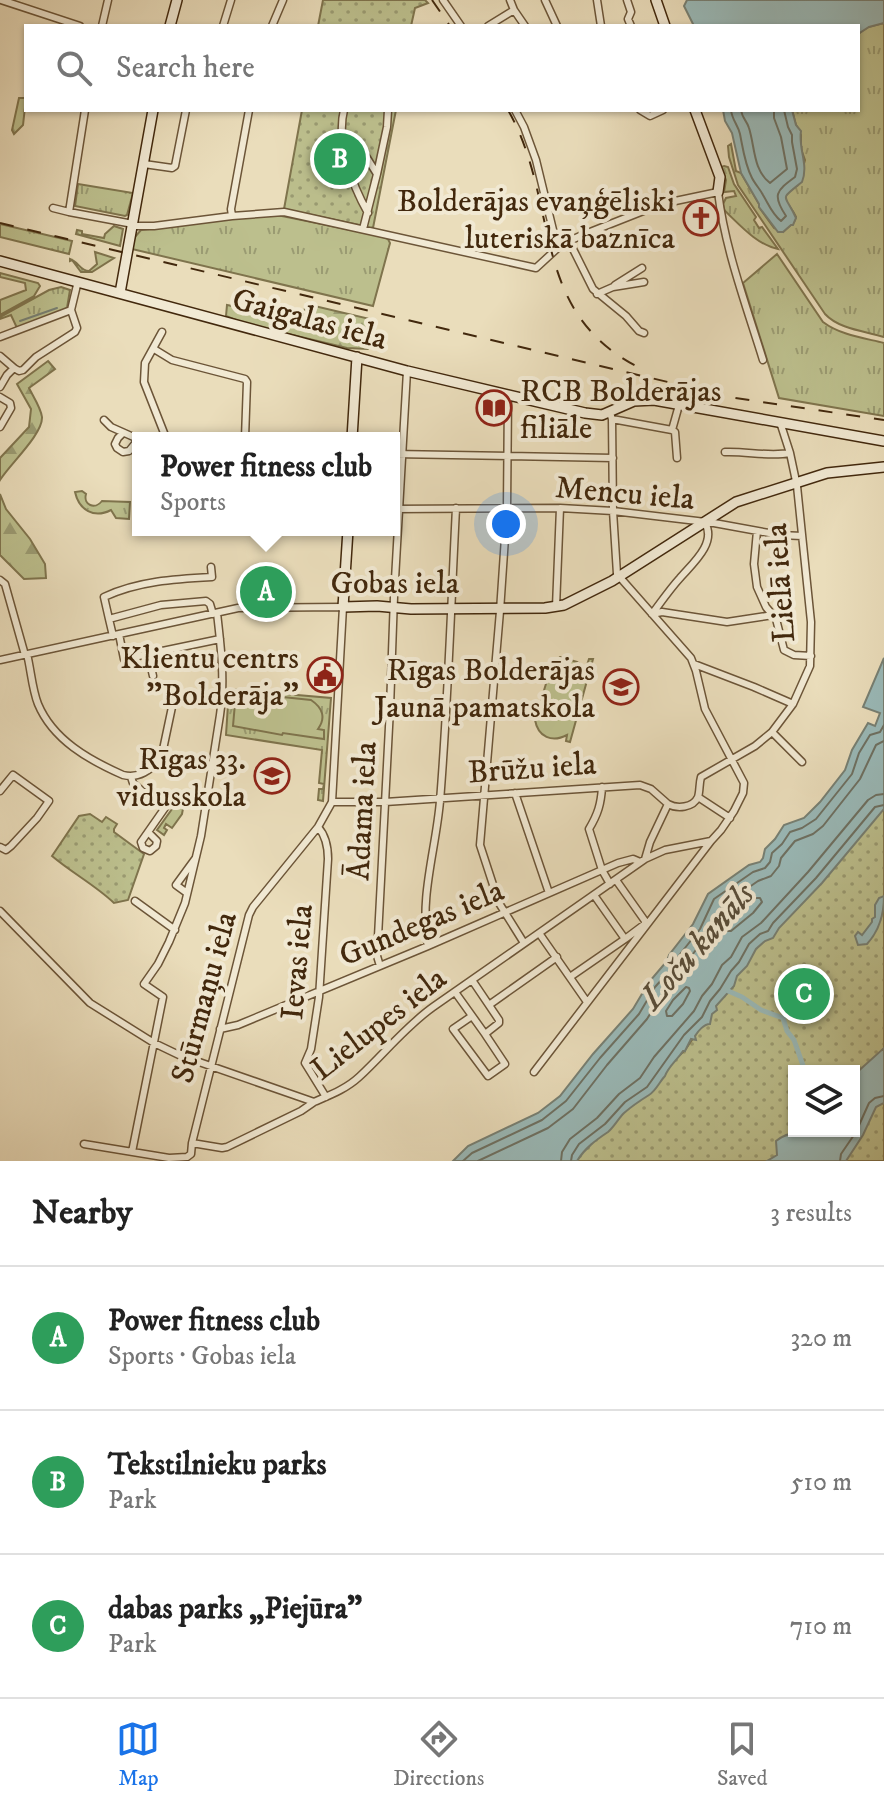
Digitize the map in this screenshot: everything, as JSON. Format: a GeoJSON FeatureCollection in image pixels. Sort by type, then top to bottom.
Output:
{"type":"FeatureCollection","features":[{"type":"Feature","properties":{"kind":"street"},"geometry":{"type":"LineString","coordinates":[[1,0],[74,24]]}},
{"type":"Feature","properties":{"kind":"street"},"geometry":{"type":"LineString","coordinates":[[102,24],[108,0]]}},
{"type":"Feature","properties":{"kind":"street"},"geometry":{"type":"LineString","coordinates":[[171,24],[177,0]]}},
{"type":"Feature","properties":{"kind":"street"},"geometry":{"type":"LineString","coordinates":[[224,24],[231,0]]}},
{"type":"Feature","properties":{"kind":"street"},"geometry":{"type":"LineString","coordinates":[[273,24],[283,0]]}},
{"type":"Feature","properties":{"kind":"street"},"geometry":{"type":"LineString","coordinates":[[443,0],[460,24]]}},
{"type":"Feature","properties":{"kind":"street"},"geometry":{"type":"LineString","coordinates":[[510,0],[524,24]]}},
{"type":"Feature","properties":{"kind":"street"},"geometry":{"type":"LineString","coordinates":[[545,0],[556,24]]}},
{"type":"Feature","properties":{"kind":"street"},"geometry":{"type":"LineString","coordinates":[[597,0],[601,24]]}},
{"type":"Feature","properties":{"kind":"street"},"geometry":{"type":"LineString","coordinates":[[627,0],[631,12],[628,19],[630,24]]}},
{"type":"Feature","properties":{"kind":"street"},"geometry":{"type":"LineString","coordinates":[[656,0],[663,24]]}},
{"type":"Feature","properties":{"kind":"street"},"geometry":{"type":"LineString","coordinates":[[491,24],[514,10]]}},
{"type":"Feature","properties":{"kind":"street"},"geometry":{"type":"LineString","coordinates":[[69,212],[85,112]]}},
{"type":"Feature","properties":{"kind":"street"},"geometry":{"type":"LineString","coordinates":[[120,293],[153,112]]}},
{"type":"Feature","properties":{"kind":"street"},"geometry":{"type":"LineString","coordinates":[[144,164],[175,166],[186,112]]}},
{"type":"Feature","properties":{"kind":"street"},"geometry":{"type":"LineString","coordinates":[[232,216],[231,207],[249,112]]}},
{"type":"Feature","properties":{"kind":"street"},"geometry":{"type":"LineString","coordinates":[[344,112],[341,123],[346,163],[368,213]]}},
{"type":"Feature","properties":{"kind":"street"},"geometry":{"type":"LineString","coordinates":[[363,229],[388,112]]}},
{"type":"Feature","properties":{"kind":"street"},"geometry":{"type":"LineString","coordinates":[[516,112],[529,137],[554,234],[561,245]]}},
{"type":"Feature","properties":{"kind":"street"},"geometry":{"type":"LineString","coordinates":[[696,112],[720,177],[720,210],[763,360]]}},
{"type":"Feature","properties":{"kind":"street"},"geometry":{"type":"LineString","coordinates":[[342,132],[362,150],[377,174]]}},
{"type":"Feature","properties":{"kind":"street"},"geometry":{"type":"LineString","coordinates":[[53,208],[133,225],[152,226],[284,212],[536,268],[569,241],[661,204],[718,192]]}},
{"type":"Feature","properties":{"kind":"street"},"geometry":{"type":"LineString","coordinates":[[569,241],[597,294],[644,333]]}},
{"type":"Feature","properties":{"kind":"street","name":"Gaigalas iela"},"geometry":{"type":"LineString","coordinates":[[0,261],[407,371],[585,413],[610,416]]}},
{"type":"Feature","properties":{"kind":"street"},"geometry":{"type":"LineString","coordinates":[[597,294],[642,268]]}},
{"type":"Feature","properties":{"kind":"street"},"geometry":{"type":"LineString","coordinates":[[0,356],[14,368],[23,370],[36,357],[75,332],[77,328],[71,310],[78,281]]}},
{"type":"Feature","properties":{"kind":"street"},"geometry":{"type":"LineString","coordinates":[[613,287],[644,282]]}},
{"type":"Feature","properties":{"kind":"street"},"geometry":{"type":"LineString","coordinates":[[0,337],[71,310]]}},
{"type":"Feature","properties":{"kind":"street"},"geometry":{"type":"LineString","coordinates":[[162,332],[145,363],[144,382],[164,432]]}},
{"type":"Feature","properties":{"kind":"street"},"geometry":{"type":"LineString","coordinates":[[154,349],[172,360],[245,379],[245,432]]}},
{"type":"Feature","properties":{"kind":"street"},"geometry":{"type":"LineString","coordinates":[[352,432],[357,357]]}},
{"type":"Feature","properties":{"kind":"street"},"geometry":{"type":"LineString","coordinates":[[0,387],[14,368]]}},
{"type":"Feature","properties":{"kind":"street","name":"Ādama iela"},"geometry":{"type":"LineString","coordinates":[[400,482],[407,371]]}},
{"type":"Feature","properties":{"kind":"street"},"geometry":{"type":"LineString","coordinates":[[508,395],[507,508],[501,608],[480,829],[481,851],[494,891],[503,913],[524,943]]}},
{"type":"Feature","properties":{"kind":"street"},"geometry":{"type":"LineString","coordinates":[[0,397],[10,403],[11,408],[0,427]]}},
{"type":"Feature","properties":{"kind":"street"},"geometry":{"type":"LineString","coordinates":[[610,416],[634,401],[654,400],[884,441]]}},
{"type":"Feature","properties":{"kind":"street"},"geometry":{"type":"LineString","coordinates":[[672,430],[679,405]]}},
{"type":"Feature","properties":{"kind":"street"},"geometry":{"type":"LineString","coordinates":[[610,416],[672,430],[675,432],[677,458]]}},
{"type":"Feature","properties":{"kind":"street"},"geometry":{"type":"LineString","coordinates":[[534,1072],[730,818],[741,797],[744,783],[705,709],[694,664],[619,577],[616,569],[610,416]]}},
{"type":"Feature","properties":{"kind":"street"},"geometry":{"type":"LineString","coordinates":[[104,420],[111,427],[132,437]]}},
{"type":"Feature","properties":{"kind":"street","name":"Lielā iela"},"geometry":{"type":"LineString","coordinates":[[698,797],[701,777],[755,746],[772,732],[793,704],[807,674],[811,656],[811,622],[797,483],[780,422]]}},
{"type":"Feature","properties":{"kind":"street"},"geometry":{"type":"LineString","coordinates":[[123,433],[115,444],[117,448],[123,452],[132,447]]}},
{"type":"Feature","properties":{"kind":"street"},"geometry":{"type":"LineString","coordinates":[[725,452],[774,456],[790,453]]}},
{"type":"Feature","properties":{"kind":"street"},"geometry":{"type":"LineString","coordinates":[[403,454],[613,458]]}},
{"type":"Feature","properties":{"kind":"street","name":"Gobas iela"},"geometry":{"type":"LineString","coordinates":[[0,660],[238,608],[556,607],[619,577],[736,502],[844,470],[884,467]]}},
{"type":"Feature","properties":{"kind":"street"},"geometry":{"type":"LineString","coordinates":[[428,946],[427,892],[440,797],[456,508]]}},
{"type":"Feature","properties":{"kind":"street"},"geometry":{"type":"LineString","coordinates":[[556,607],[560,508]]}},
{"type":"Feature","properties":{"kind":"street","name":"Mencu iela"},"geometry":{"type":"LineString","coordinates":[[400,509],[560,508],[613,511],[802,536]]}},
{"type":"Feature","properties":{"kind":"street"},"geometry":{"type":"LineString","coordinates":[[652,614],[699,558],[708,536],[705,523]]}},
{"type":"Feature","properties":{"kind":"street"},"geometry":{"type":"LineString","coordinates":[[757,531],[754,564],[757,587],[779,628],[782,645],[786,652],[811,656]]}},
{"type":"Feature","properties":{"kind":"street","name":"Stūrmaņu iela"},"geometry":{"type":"LineString","coordinates":[[192,1143],[249,915],[318,827],[332,802],[348,536]]}},
{"type":"Feature","properties":{"kind":"street","name":"Ādama iela"},"geometry":{"type":"LineString","coordinates":[[380,966],[377,956],[396,536]]}},
{"type":"Feature","properties":{"kind":"street"},"geometry":{"type":"LineString","coordinates":[[211,567],[212,577],[143,584],[104,597],[124,659],[220,639]]}},
{"type":"Feature","properties":{"kind":"street"},"geometry":{"type":"LineString","coordinates":[[0,580],[5,584],[38,704],[65,742],[114,771],[131,777],[142,774],[161,759],[172,707]]}},
{"type":"Feature","properties":{"kind":"street"},"geometry":{"type":"LineString","coordinates":[[109,619],[144,608],[208,602],[215,614],[220,639],[222,702],[197,856],[175,930],[144,984],[163,997],[132,1152]]}},
{"type":"Feature","properties":{"kind":"street"},"geometry":{"type":"LineString","coordinates":[[652,614],[662,612],[727,622],[773,615]]}},
{"type":"Feature","properties":{"kind":"street"},"geometry":{"type":"LineString","coordinates":[[148,654],[153,676]]}},
{"type":"Feature","properties":{"kind":"street"},"geometry":{"type":"LineString","coordinates":[[694,664],[793,704]]}},
{"type":"Feature","properties":{"kind":"street"},"geometry":{"type":"LineString","coordinates":[[772,732],[802,762]]}},
{"type":"Feature","properties":{"kind":"street"},"geometry":{"type":"LineString","coordinates":[[0,791],[13,775],[49,801],[11,846],[6,850],[0,847]]}},
{"type":"Feature","properties":{"kind":"street"},"geometry":{"type":"LineString","coordinates":[[131,777],[138,790],[206,803]]}},
{"type":"Feature","properties":{"kind":"street","name":"Brūžu iela"},"geometry":{"type":"LineString","coordinates":[[332,802],[385,802],[640,785],[651,789],[668,804]]}},
{"type":"Feature","properties":{"kind":"street"},"geometry":{"type":"LineString","coordinates":[[602,787],[598,813],[589,829],[602,870],[646,925]]}},
{"type":"Feature","properties":{"kind":"street"},"geometry":{"type":"LineString","coordinates":[[515,793],[549,893]]}},
{"type":"Feature","properties":{"kind":"street"},"geometry":{"type":"LineString","coordinates":[[148,832],[170,797]]}},
{"type":"Feature","properties":{"kind":"street"},"geometry":{"type":"LineString","coordinates":[[643,860],[668,804],[679,808],[698,797],[730,818]]}},
{"type":"Feature","properties":{"kind":"street","name":"Ievas iela"},"geometry":{"type":"LineString","coordinates":[[318,827],[324,834],[328,851],[319,992],[311,1049],[305,1063],[326,1097]]}},
{"type":"Feature","properties":{"kind":"street","name":"Lielupes iela"},"geometry":{"type":"LineString","coordinates":[[0,911],[90,1003],[154,1043],[179,1055],[314,1102],[357,1079],[409,1025],[643,860],[665,850],[711,841]]}},
{"type":"Feature","properties":{"kind":"street"},"geometry":{"type":"LineString","coordinates":[[187,893],[176,885],[197,856]]}},
{"type":"Feature","properties":{"kind":"street","name":"Gundegas iela"},"geometry":{"type":"LineString","coordinates":[[220,1029],[238,1025],[319,992],[602,870],[628,860],[643,860]]}},
{"type":"Feature","properties":{"kind":"street"},"geometry":{"type":"LineString","coordinates":[[594,895],[625,939]]}},
{"type":"Feature","properties":{"kind":"street"},"geometry":{"type":"LineString","coordinates":[[135,901],[175,930]]}},
{"type":"Feature","properties":{"kind":"street"},"geometry":{"type":"LineString","coordinates":[[570,977],[646,925]]}},
{"type":"Feature","properties":{"kind":"street"},"geometry":{"type":"LineString","coordinates":[[539,933],[587,1002]]}},
{"type":"Feature","properties":{"kind":"street"},"geometry":{"type":"LineString","coordinates":[[606,953],[616,966]]}},
{"type":"Feature","properties":{"kind":"street"},"geometry":{"type":"LineString","coordinates":[[489,1005],[557,957]]}},
{"type":"Feature","properties":{"kind":"street"},"geometry":{"type":"LineString","coordinates":[[472,980],[499,1020],[485,1034]]}},
{"type":"Feature","properties":{"kind":"street"},"geometry":{"type":"LineString","coordinates":[[455,992],[485,1034],[505,1064],[488,1076],[453,1029],[472,1016]]}},
{"type":"Feature","properties":{"kind":"street"},"geometry":{"type":"LineString","coordinates":[[84,1144],[182,1158],[191,1154],[192,1143],[227,1147],[314,1102]]}},
{"type":"Feature","properties":{"kind":"green space"},"geometry":{"type":"Polygon","coordinates":[[[323,0],[425,0],[428,3],[415,8],[411,24],[318,24],[323,0]]]}},
{"type":"Feature","properties":{"kind":"green space"},"geometry":{"type":"Polygon","coordinates":[[[884,23],[884,337],[845,326],[825,314],[738,185],[728,146],[731,144],[736,171],[741,173],[759,207],[774,228],[783,232],[796,217],[786,197],[798,185],[805,160],[801,135],[793,112],[860,112],[860,33],[884,23]]]}},
{"type":"Feature","properties":{"kind":"green space"},"geometry":{"type":"Polygon","coordinates":[[[19,98],[24,98],[23,125],[14,134],[12,130],[19,98]]]}},
{"type":"Feature","properties":{"kind":"green space"},"geometry":{"type":"Polygon","coordinates":[[[302,112],[396,112],[373,228],[284,209],[302,112]]]}},
{"type":"Feature","properties":{"kind":"green space"},"geometry":{"type":"Polygon","coordinates":[[[721,167],[728,167],[759,228],[762,227],[778,249],[756,239],[724,210],[726,198],[736,196],[734,191],[724,192],[726,180],[721,167]]]}},
{"type":"Feature","properties":{"kind":"green space"},"geometry":{"type":"Polygon","coordinates":[[[78,184],[133,193],[127,215],[75,206],[78,184]]]}},
{"type":"Feature","properties":{"kind":"green space"},"geometry":{"type":"Polygon","coordinates":[[[272,214],[388,239],[390,243],[373,306],[132,249],[134,238],[141,230],[272,214]]]}},
{"type":"Feature","properties":{"kind":"green space"},"geometry":{"type":"Polygon","coordinates":[[[0,224],[72,241],[69,254],[0,237],[0,224]]]}},
{"type":"Feature","properties":{"kind":"green space"},"geometry":{"type":"Polygon","coordinates":[[[114,226],[123,229],[120,246],[76,234],[77,230],[82,234],[104,238],[114,226]]]}},
{"type":"Feature","properties":{"kind":"green space"},"geometry":{"type":"Polygon","coordinates":[[[95,252],[114,258],[92,272],[81,272],[70,261],[70,259],[73,260],[89,271],[97,264],[95,252]]]}},
{"type":"Feature","properties":{"kind":"green space"},"geometry":{"type":"Polygon","coordinates":[[[777,254],[823,322],[844,333],[884,343],[884,416],[779,398],[743,283],[777,254]]]}},
{"type":"Feature","properties":{"kind":"green space"},"geometry":{"type":"Polygon","coordinates":[[[0,273],[40,286],[34,296],[0,315],[0,300],[26,290],[25,283],[0,277],[0,273]]]}},
{"type":"Feature","properties":{"kind":"green space"},"geometry":{"type":"Polygon","coordinates":[[[61,287],[70,290],[67,308],[62,311],[17,328],[11,315],[0,319],[49,290],[61,287]]]}},
{"type":"Feature","properties":{"kind":"green space"},"geometry":{"type":"Polygon","coordinates":[[[306,304],[370,319],[377,334],[368,349],[347,348],[246,324],[226,316],[227,305],[302,320],[306,304]]]}},
{"type":"Feature","properties":{"kind":"green space"},"geometry":{"type":"Polygon","coordinates":[[[48,361],[55,369],[29,388],[40,410],[41,424],[0,480],[0,458],[29,427],[31,409],[17,384],[48,361]]]}},
{"type":"Feature","properties":{"kind":"green space"},"geometry":{"type":"Polygon","coordinates":[[[82,491],[90,505],[102,501],[130,502],[129,519],[116,518],[111,510],[99,514],[88,511],[80,504],[75,492],[82,491]]]}},
{"type":"Feature","properties":{"kind":"green space"},"geometry":{"type":"Polygon","coordinates":[[[0,494],[6,509],[45,564],[46,578],[24,579],[0,555],[0,494]]]}},
{"type":"Feature","properties":{"kind":"green space"},"geometry":{"type":"Polygon","coordinates":[[[560,657],[586,668],[589,659],[593,659],[570,742],[566,741],[567,735],[546,737],[539,731],[535,720],[552,664],[560,657]]]}},
{"type":"Feature","properties":{"kind":"green space"},"geometry":{"type":"Polygon","coordinates":[[[229,689],[331,698],[323,801],[318,800],[319,789],[323,789],[324,784],[319,783],[322,750],[226,735],[229,689]]]}},
{"type":"Feature","properties":{"kind":"green space"},"geometry":{"type":"Polygon","coordinates":[[[236,692],[311,700],[322,713],[318,729],[324,730],[324,739],[233,726],[236,692]]]}},
{"type":"Feature","properties":{"kind":"green space"},"geometry":{"type":"Polygon","coordinates":[[[184,803],[182,814],[172,828],[166,824],[164,835],[157,830],[172,809],[169,805],[184,803]]]}},
{"type":"Feature","properties":{"kind":"green space"},"geometry":{"type":"Polygon","coordinates":[[[884,806],[884,1161],[570,1161],[685,1050],[762,938],[884,806]]]}},
{"type":"Feature","properties":{"kind":"green space"},"geometry":{"type":"Polygon","coordinates":[[[90,814],[102,822],[106,817],[117,824],[114,832],[144,854],[128,900],[114,903],[52,856],[79,816],[90,814]]]}},
{"type":"Feature","properties":{"kind":"water"},"geometry":{"type":"Polygon","coordinates":[[[687,0],[884,0],[884,23],[860,33],[860,24],[693,24],[684,6],[687,0]]]}},
{"type":"Feature","properties":{"kind":"water"},"geometry":{"type":"Polygon","coordinates":[[[723,112],[793,112],[801,131],[804,175],[802,182],[787,195],[796,218],[793,225],[783,232],[778,232],[759,207],[741,173],[732,133],[723,112]]]}},
{"type":"Feature","properties":{"kind":"water","name":"Loču kanāls"},"geometry":{"type":"Polygon","coordinates":[[[884,658],[884,809],[773,938],[756,949],[747,966],[737,976],[734,986],[716,1006],[710,1024],[699,1030],[696,1040],[691,1039],[654,1091],[624,1113],[577,1161],[453,1161],[468,1146],[538,1113],[560,1096],[633,1009],[649,982],[693,924],[708,894],[749,865],[760,862],[765,849],[784,825],[804,818],[820,802],[845,770],[852,750],[868,723],[875,726],[880,713],[863,707],[884,658]]]}},
{"type":"Feature","properties":{"kind":"water"},"geometry":{"type":"Polygon","coordinates":[[[884,896],[882,915],[875,933],[867,944],[858,945],[855,936],[858,932],[862,935],[872,922],[875,905],[884,896]]]}},
{"type":"Feature","properties":{"kind":"water"},"geometry":{"type":"Polygon","coordinates":[[[884,1048],[884,1103],[876,1107],[863,1135],[846,1161],[767,1161],[777,1155],[776,1141],[788,1134],[788,1137],[860,1137],[860,1070],[884,1048]]]}},
{"type":"Feature","properties":{"kind":"waterway"},"geometry":{"type":"LineString","coordinates":[[20,321],[57,308]]}},
{"type":"Feature","properties":{"kind":"waterway"},"geometry":{"type":"LineString","coordinates":[[726,990],[761,1010],[783,1018],[803,1065]]}},
{"type":"Feature","properties":{"kind":"railway"},"geometry":{"type":"LineString","coordinates":[[432,0],[449,24]]}},
{"type":"Feature","properties":{"kind":"railway"},"geometry":{"type":"LineString","coordinates":[[509,112],[524,145],[563,286],[580,317],[604,345],[640,368]]}},
{"type":"Feature","properties":{"kind":"railway"},"geometry":{"type":"LineString","coordinates":[[0,223],[735,398],[884,420]]}},
{"type":"Feature","properties":{"kind":"place","name":"Tekstilnieku parks"},"geometry":{"type":"Point","coordinates":[340,159]}},
{"type":"Feature","properties":{"kind":"place","name":"Bolderājas evaņģēliski luteriskā baznīca"},"geometry":{"type":"Point","coordinates":[701,218]}},
{"type":"Feature","properties":{"kind":"place","name":"RCB Bolderājas filiāle"},"geometry":{"type":"Point","coordinates":[494,408]}},
{"type":"Feature","properties":{"kind":"place","name":"Power fitness club"},"geometry":{"type":"Point","coordinates":[266,592]}},
{"type":"Feature","properties":{"kind":"place","name":"Klientu centrs \"Bolderāja\""},"geometry":{"type":"Point","coordinates":[325,675]}},
{"type":"Feature","properties":{"kind":"place","name":"Rīgas Bolderājas Jaunā pamatskola"},"geometry":{"type":"Point","coordinates":[621,687]}},
{"type":"Feature","properties":{"kind":"place","name":"Rīgas 33. vidusskola"},"geometry":{"type":"Point","coordinates":[272,776]}},
{"type":"Feature","properties":{"kind":"place","name":"dabas parks „Piejūra”"},"geometry":{"type":"Point","coordinates":[804,994]}}]}
